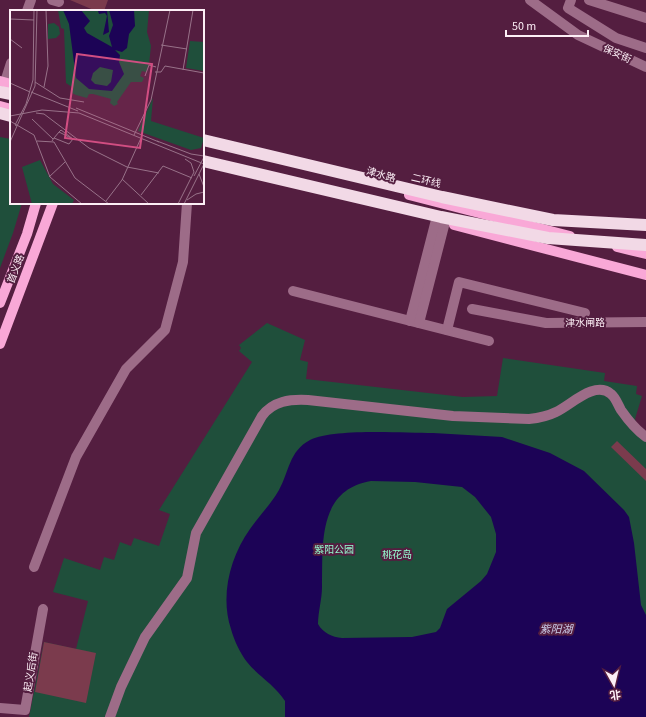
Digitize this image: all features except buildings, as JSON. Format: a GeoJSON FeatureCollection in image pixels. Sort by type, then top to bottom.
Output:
{"type":"FeatureCollection","features":[{"type":"Feature","properties":{"kind":"highway"},"geometry":{"type":"LineString","coordinates":[[0,113],[10,116]]}},
{"type":"Feature","properties":{"kind":"highway","name":"二环线"},"geometry":{"type":"LineString","coordinates":[[204,139],[442,197],[553,220],[646,225]]}},
{"type":"Feature","properties":{"kind":"highway"},"geometry":{"type":"LineString","coordinates":[[204,160],[441,217],[548,238],[646,245]]}},
{"type":"Feature","properties":{"kind":"main road"},"geometry":{"type":"LineString","coordinates":[[0,106],[10,109]]}},
{"type":"Feature","properties":{"kind":"main road","name":"津水路"},"geometry":{"type":"LineString","coordinates":[[204,139],[406,194],[646,254]]}},
{"type":"Feature","properties":{"kind":"main road"},"geometry":{"type":"LineString","coordinates":[[204,160],[646,275]]}},
{"type":"Feature","properties":{"kind":"main road","name":"首义路"},"geometry":{"type":"LineString","coordinates":[[0,304],[36,204]]}},
{"type":"Feature","properties":{"kind":"main road","name":"首义路"},"geometry":{"type":"LineString","coordinates":[[0,344],[53,204]]}},
{"type":"Feature","properties":{"kind":"street"},"geometry":{"type":"LineString","coordinates":[[27,10],[31,0]]}},
{"type":"Feature","properties":{"kind":"street","name":"保安街"},"geometry":{"type":"LineString","coordinates":[[530,0],[578,35],[646,68]]}},
{"type":"Feature","properties":{"kind":"street"},"geometry":{"type":"LineString","coordinates":[[571,0],[568,8],[616,38],[646,48]]}},
{"type":"Feature","properties":{"kind":"street"},"geometry":{"type":"LineString","coordinates":[[589,0],[646,18]]}},
{"type":"Feature","properties":{"kind":"street"},"geometry":{"type":"LineString","coordinates":[[4,85],[10,66]]}},
{"type":"Feature","properties":{"kind":"street"},"geometry":{"type":"LineString","coordinates":[[34,567],[76,456],[126,369],[165,330],[183,262],[187,204]]}},
{"type":"Feature","properties":{"kind":"street"},"geometry":{"type":"LineString","coordinates":[[415,322],[440,221]]}},
{"type":"Feature","properties":{"kind":"street"},"geometry":{"type":"LineString","coordinates":[[447,330],[459,282],[585,313]]}},
{"type":"Feature","properties":{"kind":"street"},"geometry":{"type":"LineString","coordinates":[[293,291],[489,340]]}},
{"type":"Feature","properties":{"kind":"street","name":"津水闸路"},"geometry":{"type":"LineString","coordinates":[[472,309],[524,320],[558,323],[646,322]]}},
{"type":"Feature","properties":{"kind":"street"},"geometry":{"type":"LineString","coordinates":[[110,717],[120,687],[146,637],[189,575],[194,542],[201,523],[262,416],[273,406],[290,400],[308,400],[453,416],[534,418],[557,412],[593,391],[600,390],[607,391],[613,396],[637,430],[646,437]]}},
{"type":"Feature","properties":{"kind":"street","name":"起义后街"},"geometry":{"type":"LineString","coordinates":[[0,708],[25,710],[43,610]]}},
{"type":"Feature","properties":{"kind":"green space"},"geometry":{"type":"Polygon","coordinates":[[[0,137],[10,139],[10,204],[22,204],[0,268],[0,137]]]}},
{"type":"Feature","properties":{"kind":"green space","name":"紫阳公园"},"geometry":{"type":"Polygon","coordinates":[[[267,323],[305,340],[300,360],[308,362],[306,379],[463,397],[497,396],[503,358],[605,373],[604,381],[637,386],[636,394],[642,396],[635,419],[636,423],[646,433],[646,717],[29,717],[44,642],[76,649],[88,601],[53,592],[64,558],[100,570],[104,557],[114,560],[120,542],[131,546],[134,538],[159,546],[170,514],[159,510],[252,362],[239,351],[241,348],[239,345],[267,323]]]}},
{"type":"Feature","properties":{"kind":"water","name":"紫阳湖"},"geometry":{"type":"Polygon","coordinates":[[[352,433],[433,433],[502,437],[550,453],[584,471],[624,510],[629,517],[634,543],[641,605],[646,615],[646,717],[285,717],[285,701],[281,695],[247,662],[242,655],[231,629],[228,616],[227,590],[232,564],[243,540],[279,490],[290,462],[298,450],[310,440],[321,436],[352,433]],[[371,481],[353,486],[341,495],[332,507],[324,537],[322,554],[322,592],[318,624],[322,630],[328,634],[342,638],[412,637],[436,632],[440,628],[447,609],[481,581],[487,574],[496,552],[496,534],[491,517],[475,497],[462,487],[415,482],[371,481]]]}},
{"type":"Feature","properties":{"kind":"park label","name":"桃花岛"},"geometry":{"type":"Point","coordinates":[397,555]}}]}
